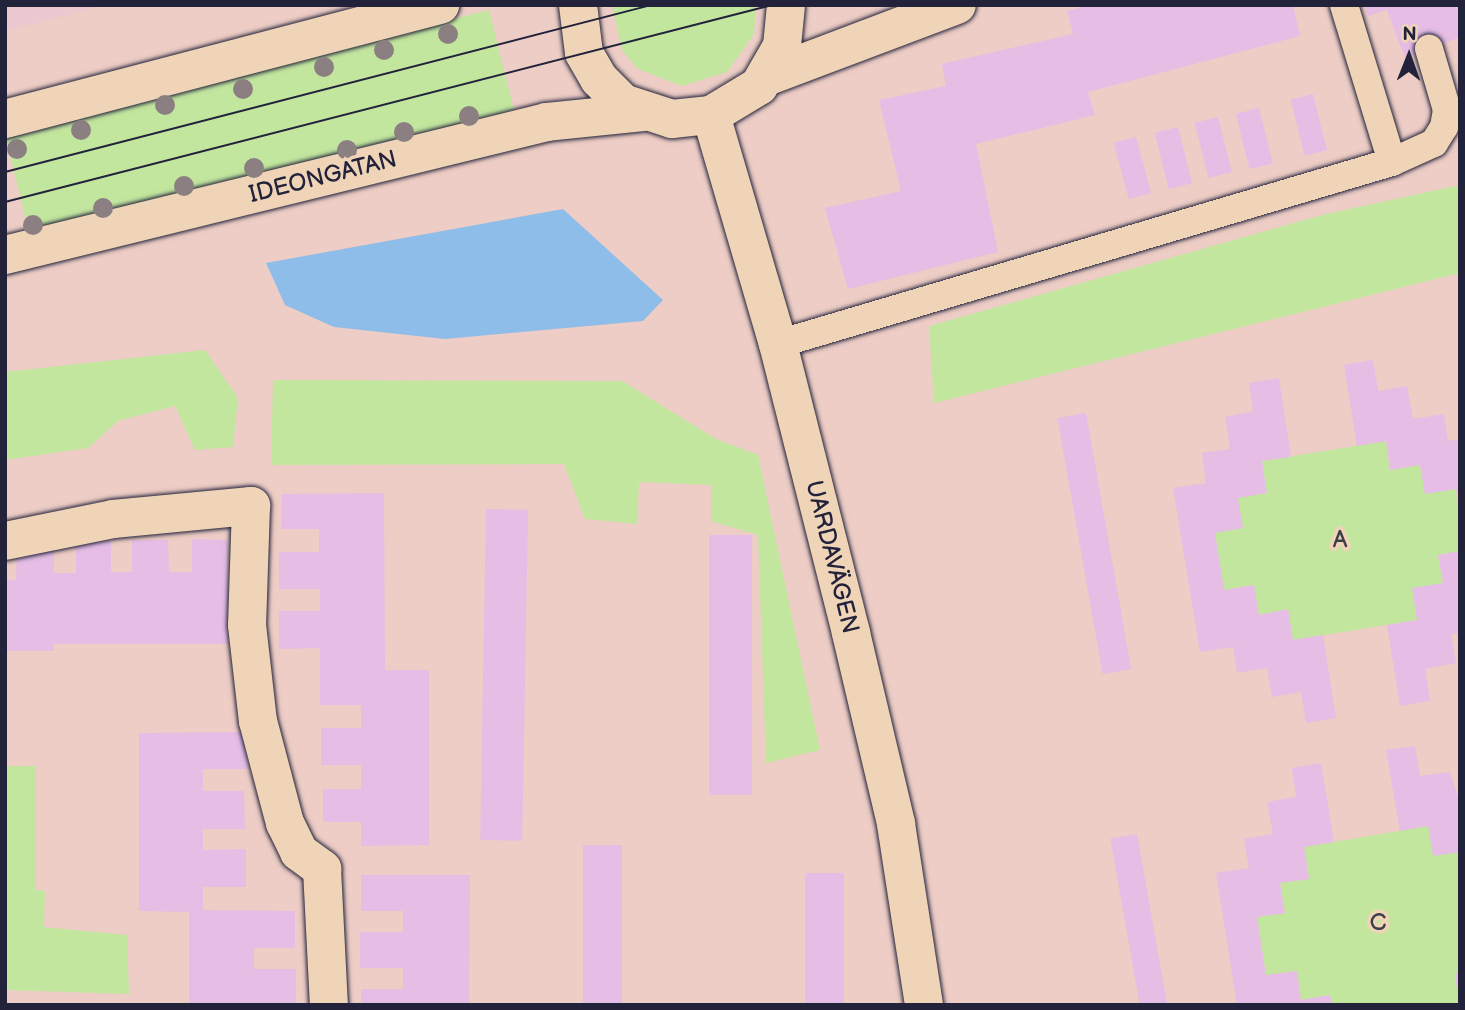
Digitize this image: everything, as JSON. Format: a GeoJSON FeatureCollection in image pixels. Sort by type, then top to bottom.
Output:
{"type":"FeatureCollection","features":[{"type":"Feature","properties":{"kind":"street"},"geometry":{"type":"LineString","coordinates":[[5,119],[440,5]]}},
{"type":"Feature","properties":{"kind":"street"},"geometry":{"type":"LineString","coordinates":[[578,5],[583,53],[616,96],[643,112],[672,119],[711,116],[750,94],[766,77],[782,46],[786,5]]}},
{"type":"Feature","properties":{"kind":"street"},"geometry":{"type":"LineString","coordinates":[[766,77],[957,5]]}},
{"type":"Feature","properties":{"kind":"street","name":"IDEONGATAN"},"geometry":{"type":"LineString","coordinates":[[5,255],[547,122],[643,112]]}},
{"type":"Feature","properties":{"kind":"street","name":"UARDAVÄGEN"},"geometry":{"type":"LineString","coordinates":[[711,116],[778,344],[896,824],[924,1005]]}},
{"type":"Feature","properties":{"kind":"street"},"geometry":{"type":"LineString","coordinates":[[5,541],[113,519],[251,506],[247,625],[258,721],[285,823],[299,852],[322,869],[329,1005]]}},
{"type":"Feature","properties":{"kind":"lane"},"geometry":{"type":"LineString","coordinates":[[1344,5],[1392,162]]}},
{"type":"Feature","properties":{"kind":"lane"},"geometry":{"type":"LineString","coordinates":[[778,344],[1392,162],[1434,143],[1444,127],[1447,110],[1429,49]]}},
{"type":"Feature","properties":{"kind":"shaded area"},"geometry":{"type":"Polygon","coordinates":[[[5,5],[107,5],[5,31],[5,5]]]}},
{"type":"Feature","properties":{"kind":"green space"},"geometry":{"type":"Polygon","coordinates":[[[612,5],[756,5],[754,34],[727,72],[682,86],[638,69],[622,50],[612,5]]]}},
{"type":"Feature","properties":{"kind":"green space"},"geometry":{"type":"Polygon","coordinates":[[[489,10],[514,110],[29,231],[5,131],[489,10]]]}},
{"type":"Feature","properties":{"kind":"green space"},"geometry":{"type":"Polygon","coordinates":[[[1460,185],[1460,273],[934,403],[929,326],[1326,214],[1460,185]]]}},
{"type":"Feature","properties":{"kind":"green space"},"geometry":{"type":"Polygon","coordinates":[[[205,350],[238,398],[233,447],[195,450],[175,406],[118,421],[88,448],[5,460],[5,372],[205,350]]]}},
{"type":"Feature","properties":{"kind":"green space"},"geometry":{"type":"Polygon","coordinates":[[[273,380],[622,381],[716,439],[758,455],[820,750],[766,763],[758,535],[711,521],[711,485],[639,482],[637,524],[585,519],[564,464],[271,465],[273,380]]]}},
{"type":"Feature","properties":{"kind":"green space","name":"A"},"geometry":{"type":"Polygon","coordinates":[[[1386,441],[1390,470],[1420,465],[1425,493],[1456,489],[1460,551],[1438,555],[1443,583],[1417,620],[1293,640],[1288,610],[1259,615],[1253,585],[1224,590],[1215,533],[1238,498],[1266,493],[1262,461],[1386,441]]]}},
{"type":"Feature","properties":{"kind":"green space"},"geometry":{"type":"Polygon","coordinates":[[[5,766],[36,766],[36,890],[45,891],[44,927],[127,935],[129,994],[5,990],[5,766]]]}},
{"type":"Feature","properties":{"kind":"green space","name":"C"},"geometry":{"type":"Polygon","coordinates":[[[1428,826],[1460,852],[1459,1005],[1332,1005],[1330,995],[1301,1000],[1297,971],[1266,975],[1257,917],[1285,913],[1280,883],[1309,878],[1304,847],[1428,826]]]}},
{"type":"Feature","properties":{"kind":"water"},"geometry":{"type":"Polygon","coordinates":[[[563,209],[663,300],[643,321],[445,339],[334,327],[285,305],[266,263],[563,209]]]}},
{"type":"Feature","properties":{"kind":"building"},"geometry":{"type":"Polygon","coordinates":[[[1091,5],[1293,5],[1300,36],[1088,92],[1095,115],[976,144],[998,252],[848,289],[825,208],[901,191],[879,100],[946,86],[942,64],[1073,34],[1067,11],[1091,5]]]}},
{"type":"Feature","properties":{"kind":"building"},"geometry":{"type":"Polygon","coordinates":[[[1365,5],[1460,5],[1460,37],[1405,58],[1387,10],[1368,16],[1365,5]]]}},
{"type":"Feature","properties":{"kind":"building"},"geometry":{"type":"Polygon","coordinates":[[[1313,94],[1327,150],[1305,156],[1291,100],[1313,94]]]}},
{"type":"Feature","properties":{"kind":"building"},"geometry":{"type":"Polygon","coordinates":[[[1259,108],[1273,163],[1250,169],[1236,114],[1259,108]]]}},
{"type":"Feature","properties":{"kind":"building"},"geometry":{"type":"Polygon","coordinates":[[[1218,117],[1232,172],[1209,178],[1195,123],[1218,117]]]}},
{"type":"Feature","properties":{"kind":"building"},"geometry":{"type":"Polygon","coordinates":[[[1178,127],[1192,183],[1169,189],[1155,133],[1178,127]]]}},
{"type":"Feature","properties":{"kind":"building"},"geometry":{"type":"Polygon","coordinates":[[[1136,137],[1151,193],[1129,199],[1114,143],[1136,137]]]}},
{"type":"Feature","properties":{"kind":"building"},"geometry":{"type":"Polygon","coordinates":[[[1373,360],[1378,391],[1407,386],[1413,419],[1444,414],[1448,441],[1460,439],[1460,501],[1456,489],[1425,494],[1420,465],[1390,470],[1386,441],[1357,446],[1344,365],[1373,360]]]}},
{"type":"Feature","properties":{"kind":"building"},"geometry":{"type":"Polygon","coordinates":[[[1279,378],[1291,457],[1262,461],[1267,493],[1238,498],[1243,528],[1215,533],[1224,590],[1254,585],[1259,615],[1288,609],[1293,640],[1323,635],[1336,718],[1306,723],[1301,692],[1272,697],[1267,668],[1237,673],[1233,647],[1200,652],[1173,488],[1206,483],[1202,453],[1230,449],[1225,417],[1253,411],[1249,383],[1279,378]]]}},
{"type":"Feature","properties":{"kind":"building"},"geometry":{"type":"Polygon","coordinates":[[[1086,413],[1131,669],[1103,674],[1057,418],[1086,413]]]}},
{"type":"Feature","properties":{"kind":"building"},"geometry":{"type":"Polygon","coordinates":[[[384,493],[385,670],[429,670],[429,845],[361,846],[361,822],[323,822],[323,789],[361,789],[361,765],[321,765],[321,728],[361,728],[361,705],[320,705],[320,648],[279,649],[279,611],[320,611],[320,589],[279,589],[279,552],[319,552],[319,529],[281,529],[282,494],[384,493]]]}},
{"type":"Feature","properties":{"kind":"building"},"geometry":{"type":"Polygon","coordinates":[[[486,509],[528,510],[522,841],[480,840],[486,509]]]}},
{"type":"Feature","properties":{"kind":"building"},"geometry":{"type":"Polygon","coordinates":[[[709,535],[752,535],[752,795],[709,795],[709,535]]]}},
{"type":"Feature","properties":{"kind":"building"},"geometry":{"type":"Polygon","coordinates":[[[192,539],[228,540],[228,644],[53,644],[54,651],[5,651],[5,580],[16,580],[17,548],[54,548],[54,573],[76,573],[76,541],[111,541],[111,572],[132,572],[132,540],[168,540],[169,572],[192,572],[192,539]]]}},
{"type":"Feature","properties":{"kind":"building"},"geometry":{"type":"Polygon","coordinates":[[[1460,551],[1460,633],[1451,634],[1456,663],[1425,669],[1430,701],[1400,706],[1387,625],[1417,620],[1412,588],[1443,583],[1438,555],[1460,551]]]}},
{"type":"Feature","properties":{"kind":"building"},"geometry":{"type":"Polygon","coordinates":[[[247,732],[247,769],[203,769],[203,791],[244,791],[245,829],[203,829],[203,850],[246,849],[246,887],[203,887],[203,910],[295,911],[295,948],[254,948],[254,969],[296,969],[296,1005],[189,1005],[189,912],[139,911],[139,733],[247,732]]]}},
{"type":"Feature","properties":{"kind":"building"},"geometry":{"type":"Polygon","coordinates":[[[1415,746],[1420,776],[1450,772],[1460,804],[1460,852],[1433,856],[1428,826],[1400,831],[1386,750],[1415,746]]]}},
{"type":"Feature","properties":{"kind":"building"},"geometry":{"type":"Polygon","coordinates":[[[1321,763],[1334,842],[1304,847],[1309,879],[1280,883],[1285,913],[1257,917],[1266,975],[1297,971],[1301,1000],[1330,995],[1332,1005],[1237,1005],[1216,873],[1249,868],[1244,839],[1273,834],[1267,802],[1296,797],[1292,768],[1321,763]]]}},
{"type":"Feature","properties":{"kind":"building"},"geometry":{"type":"Polygon","coordinates":[[[1137,834],[1167,1005],[1140,1005],[1110,839],[1137,834]]]}},
{"type":"Feature","properties":{"kind":"building"},"geometry":{"type":"Polygon","coordinates":[[[583,845],[622,845],[622,1005],[583,1005],[583,845]]]}},
{"type":"Feature","properties":{"kind":"building"},"geometry":{"type":"Polygon","coordinates":[[[805,873],[844,873],[844,1005],[805,1005],[805,873]]]}},
{"type":"Feature","properties":{"kind":"building"},"geometry":{"type":"Polygon","coordinates":[[[361,875],[470,875],[469,1005],[361,1005],[361,989],[403,989],[403,968],[360,968],[360,932],[403,932],[403,911],[361,911],[361,875]]]}},
{"type":"Feature","properties":{"kind":"building"},"geometry":{"type":"Polygon","coordinates":[[[1460,973],[1460,997],[1458,997],[1455,974],[1460,973]]]}},
{"type":"Feature","properties":{"kind":"tram line"},"geometry":{"type":"LineString","coordinates":[[5,172],[651,5]]}},
{"type":"Feature","properties":{"kind":"tram line"},"geometry":{"type":"LineString","coordinates":[[5,202],[772,5]]}}]}
